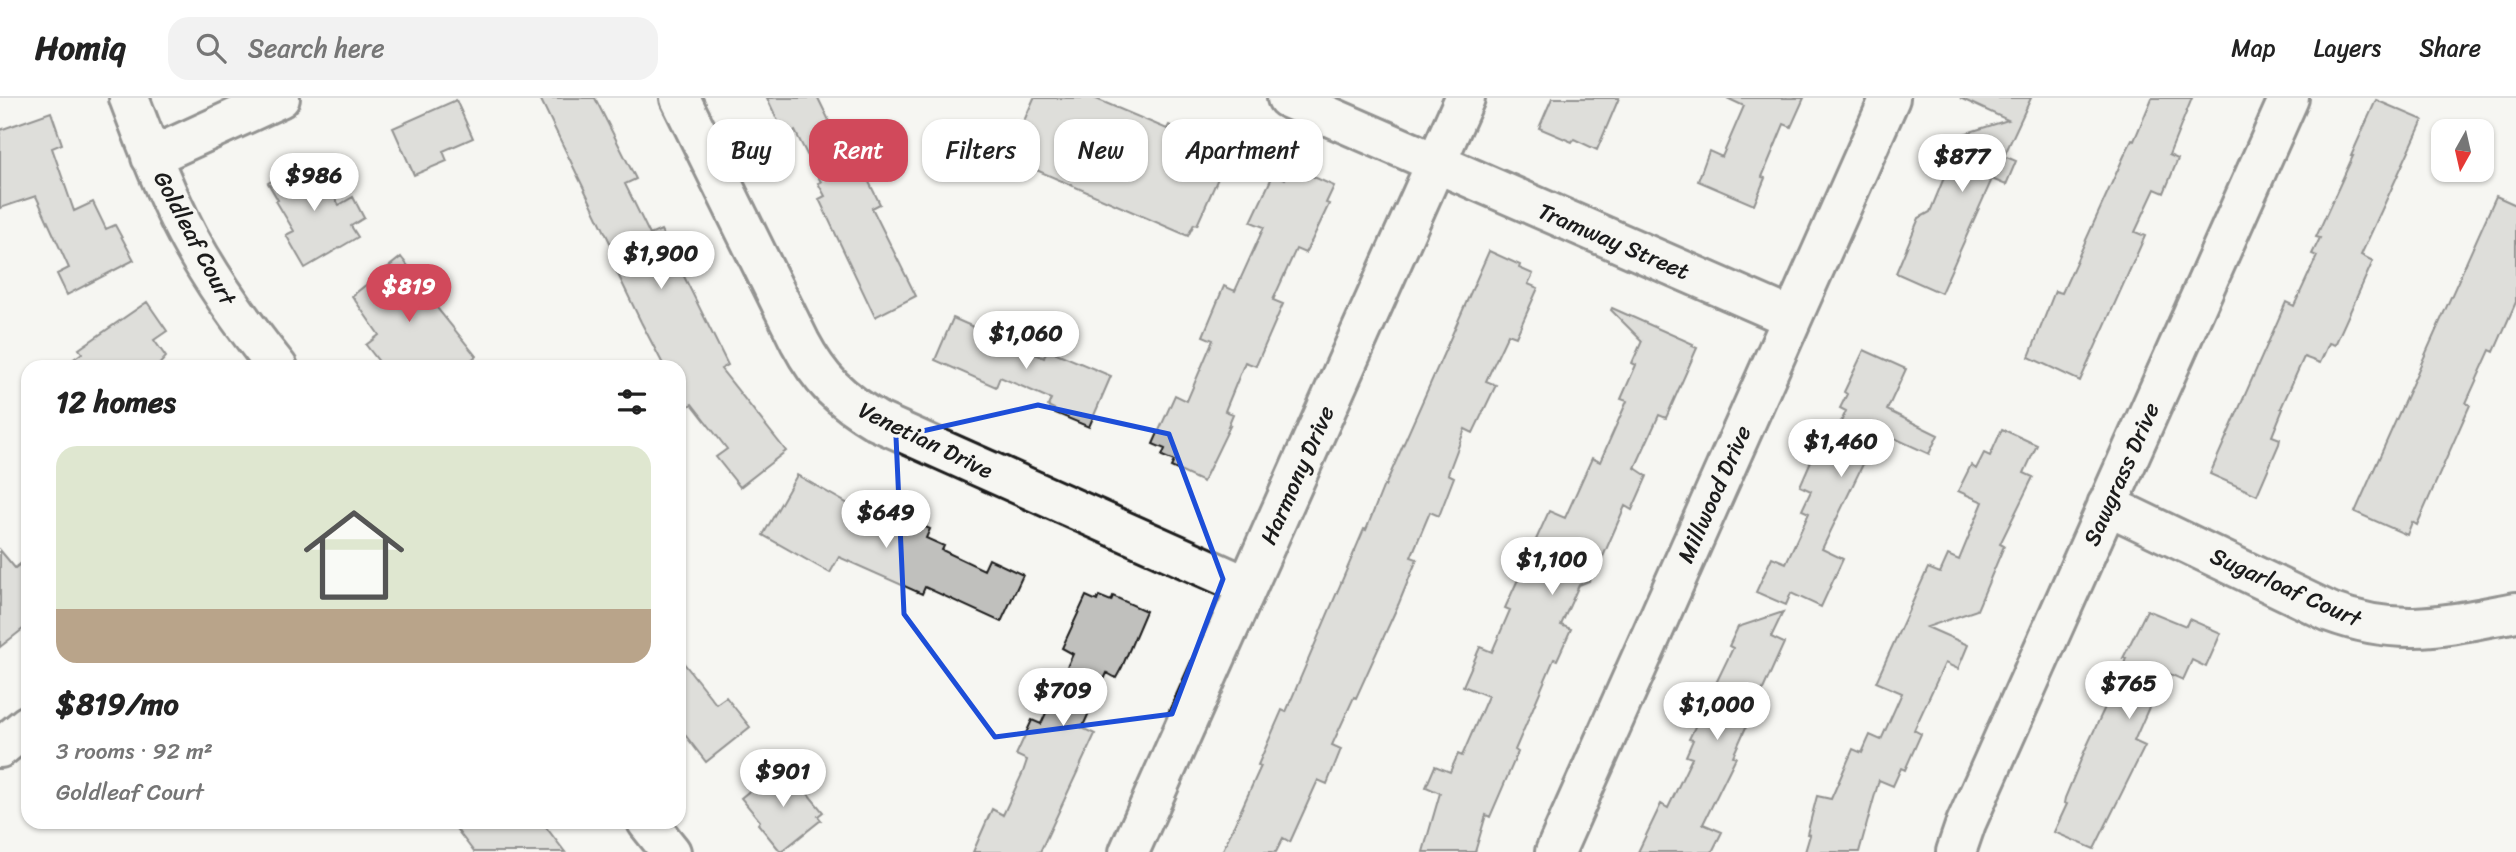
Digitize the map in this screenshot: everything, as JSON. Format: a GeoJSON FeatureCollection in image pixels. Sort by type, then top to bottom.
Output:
{"type":"FeatureCollection","features":[{"type":"Feature","properties":{"kind":"street","name":"Goldleaf Court"},"geometry":{"type":"LineString","coordinates":[[129,98],[151,157],[188,236],[231,306],[272,360]]}},
{"type":"Feature","properties":{"kind":"street"},"geometry":{"type":"LineString","coordinates":[[151,157],[280,98]]}},
{"type":"Feature","properties":{"kind":"street","name":"Venetian Drive"},"geometry":{"type":"LineString","coordinates":[[680,98],[811,364],[839,396],[877,421],[1247,586]]}},
{"type":"Feature","properties":{"kind":"street","name":"Tramway Street"},"geometry":{"type":"LineString","coordinates":[[1287,98],[1792,317]]}},
{"type":"Feature","properties":{"kind":"street","name":"Harmony Drive"},"geometry":{"type":"LineString","coordinates":[[1129,852],[1465,98]]}},
{"type":"Feature","properties":{"kind":"street","name":"Millwood Drive"},"geometry":{"type":"LineString","coordinates":[[1555,852],[1890,98]]}},
{"type":"Feature","properties":{"kind":"street","name":"Sawgrass Drive"},"geometry":{"type":"LineString","coordinates":[[1956,852],[1966,823],[2289,98]]}},
{"type":"Feature","properties":{"kind":"street","name":"Sugarloaf Court"},"geometry":{"type":"LineString","coordinates":[[2107,505],[2354,621],[2377,626],[2425,627],[2516,612]]}},
{"type":"Feature","properties":{"kind":"street"},"geometry":{"type":"LineString","coordinates":[[0,748],[21,731]]}},
{"type":"Feature","properties":{"kind":"street"},"geometry":{"type":"LineString","coordinates":[[653,829],[671,852]]}},
{"type":"Feature","properties":{"kind":"highlighted area"},"geometry":{"type":"Polygon","coordinates":[[[1038,405],[1169,434],[1223,579],[1172,714],[995,737],[904,614],[896,437],[1038,405]]]}},
{"type":"Feature","properties":{"kind":"building"},"geometry":{"type":"Polygon","coordinates":[[[540,98],[595,98],[636,179],[625,184],[650,235],[661,230],[728,365],[721,369],[786,451],[740,487],[716,457],[727,449],[692,404],[686,407],[686,360],[661,360],[612,262],[618,259],[540,98]]]}},
{"type":"Feature","properties":{"kind":"building"},"geometry":{"type":"Polygon","coordinates":[[[767,98],[818,98],[828,119],[809,119],[809,158],[795,131],[795,119],[777,119],[767,98]]]}},
{"type":"Feature","properties":{"kind":"building"},"geometry":{"type":"Polygon","coordinates":[[[1034,98],[1094,98],[1143,119],[1054,119],[1054,178],[1040,172],[1040,119],[1025,119],[1034,98]]]}},
{"type":"Feature","properties":{"kind":"building"},"geometry":{"type":"Polygon","coordinates":[[[1552,98],[1619,98],[1597,150],[1574,139],[1572,142],[1539,128],[1552,98]]]}},
{"type":"Feature","properties":{"kind":"building"},"geometry":{"type":"Polygon","coordinates":[[[1727,98],[1804,98],[1791,127],[1784,124],[1762,177],[1765,178],[1754,205],[1698,181],[1709,151],[1722,157],[1744,106],[1727,98]]]}},
{"type":"Feature","properties":{"kind":"building"},"geometry":{"type":"Polygon","coordinates":[[[1960,98],[2031,98],[2004,156],[2016,161],[2006,185],[1992,179],[1941,293],[1896,273],[1919,218],[1930,212],[1950,163],[1949,155],[1957,136],[2008,120],[1960,98]]]}},
{"type":"Feature","properties":{"kind":"building"},"geometry":{"type":"Polygon","coordinates":[[[2152,98],[2192,98],[2169,155],[2178,159],[2164,193],[2155,189],[2135,232],[2145,236],[2080,381],[2029,357],[2055,291],[2062,293],[2152,98]]]}},
{"type":"Feature","properties":{"kind":"building"},"geometry":{"type":"Polygon","coordinates":[[[456,100],[473,138],[443,151],[447,161],[414,175],[393,128],[456,100]]]}},
{"type":"Feature","properties":{"kind":"building"},"geometry":{"type":"Polygon","coordinates":[[[2376,100],[2423,120],[2361,255],[2373,261],[2335,345],[2329,343],[2320,363],[2304,357],[2281,408],[2283,409],[2272,436],[2280,439],[2279,444],[2257,495],[2210,474],[2286,302],[2294,306],[2317,256],[2312,254],[2320,238],[2316,237],[2376,100]]]}},
{"type":"Feature","properties":{"kind":"building"},"geometry":{"type":"Polygon","coordinates":[[[51,112],[62,144],[52,148],[74,211],[93,202],[106,229],[115,225],[134,260],[67,295],[57,274],[69,268],[36,196],[0,208],[0,130],[51,112]]]}},
{"type":"Feature","properties":{"kind":"building"},"geometry":{"type":"Polygon","coordinates":[[[1148,121],[1162,127],[1162,182],[1216,182],[1197,225],[1194,224],[1188,236],[1064,182],[1148,182],[1148,121]]]}},
{"type":"Feature","properties":{"kind":"building"},"geometry":{"type":"Polygon","coordinates":[[[311,158],[339,205],[353,197],[364,218],[351,226],[358,237],[305,268],[286,235],[294,231],[268,183],[311,158]]]}},
{"type":"Feature","properties":{"kind":"building"},"geometry":{"type":"Polygon","coordinates":[[[1323,181],[1334,186],[1326,203],[1329,204],[1312,240],[1305,253],[1296,249],[1273,300],[1283,304],[1256,366],[1245,362],[1225,411],[1233,414],[1230,426],[1203,482],[1171,467],[1174,461],[1162,456],[1165,449],[1153,444],[1175,395],[1187,401],[1213,340],[1203,336],[1224,286],[1235,291],[1264,227],[1251,222],[1270,182],[1323,181]]]}},
{"type":"Feature","properties":{"kind":"building"},"geometry":{"type":"Polygon","coordinates":[[[869,182],[880,204],[872,208],[916,296],[875,317],[819,199],[825,196],[818,183],[869,182]]]}},
{"type":"Feature","properties":{"kind":"building"},"geometry":{"type":"Polygon","coordinates":[[[2496,196],[2516,205],[2516,302],[2494,352],[2490,350],[2466,403],[2470,405],[2417,525],[2412,522],[2407,535],[2355,512],[2496,196]]]}},
{"type":"Feature","properties":{"kind":"building"},"geometry":{"type":"Polygon","coordinates":[[[1489,251],[1533,274],[1528,284],[1538,288],[1516,337],[1508,334],[1486,381],[1496,385],[1473,433],[1465,429],[1448,474],[1454,477],[1439,516],[1430,512],[1411,557],[1417,559],[1399,603],[1332,745],[1341,749],[1327,784],[1318,780],[1290,842],[1283,838],[1276,852],[1222,852],[1261,766],[1258,765],[1282,710],[1286,712],[1364,529],[1366,530],[1489,251]]]}},
{"type":"Feature","properties":{"kind":"building"},"geometry":{"type":"Polygon","coordinates":[[[401,257],[419,280],[416,282],[476,356],[471,360],[378,360],[366,345],[379,335],[352,296],[401,257]]]}},
{"type":"Feature","properties":{"kind":"building"},"geometry":{"type":"Polygon","coordinates":[[[147,302],[167,331],[154,340],[166,357],[163,360],[72,360],[82,353],[79,349],[147,302]]]}},
{"type":"Feature","properties":{"kind":"building"},"geometry":{"type":"Polygon","coordinates":[[[1612,308],[1697,348],[1666,418],[1659,415],[1635,468],[1647,476],[1632,510],[1625,506],[1602,559],[1599,557],[1589,581],[1579,585],[1561,625],[1571,629],[1557,660],[1554,659],[1490,817],[1486,815],[1475,852],[1423,852],[1440,793],[1426,787],[1435,766],[1450,772],[1458,754],[1462,756],[1488,696],[1463,686],[1480,647],[1492,652],[1510,610],[1505,608],[1549,511],[1565,518],[1592,458],[1600,462],[1627,401],[1621,399],[1636,365],[1632,363],[1642,341],[1612,308]]]}},
{"type":"Feature","properties":{"kind":"building"},"geometry":{"type":"Polygon","coordinates":[[[953,318],[1044,358],[1047,349],[1111,376],[1089,427],[1053,412],[1054,409],[1048,406],[1051,399],[1000,377],[996,387],[935,360],[953,318]]]}},
{"type":"Feature","properties":{"kind":"building"},"geometry":{"type":"Polygon","coordinates":[[[1864,350],[1906,369],[1887,410],[1938,435],[1929,454],[1879,431],[1822,549],[1843,559],[1821,607],[1791,593],[1786,605],[1756,592],[1772,557],[1786,563],[1809,513],[1802,510],[1811,491],[1800,486],[1814,454],[1818,451],[1826,455],[1846,411],[1840,408],[1847,394],[1844,392],[1864,350]]]}},
{"type":"Feature","properties":{"kind":"building"},"geometry":{"type":"Polygon","coordinates":[[[2002,429],[2037,445],[2024,473],[2033,477],[2000,544],[2004,546],[1977,610],[1927,627],[1968,645],[1958,669],[1945,663],[1914,730],[1921,734],[1905,770],[1901,768],[1893,786],[1879,780],[1859,852],[1805,852],[1817,796],[1831,799],[1853,749],[1862,753],[1870,735],[1881,740],[1902,693],[1876,682],[1928,568],[1940,573],[1948,555],[1959,560],[1983,502],[1958,491],[1971,465],[1976,469],[1984,453],[1990,456],[2002,429]]]}},
{"type":"Feature","properties":{"kind":"building"},"geometry":{"type":"Polygon","coordinates":[[[797,475],[880,522],[886,509],[930,529],[926,538],[944,546],[942,550],[984,570],[989,559],[1023,575],[1001,622],[925,587],[922,594],[839,557],[830,573],[763,535],[797,475]]]}},
{"type":"Feature","properties":{"kind":"building"},"geometry":{"type":"Polygon","coordinates":[[[0,550],[15,568],[21,563],[21,630],[0,647],[0,550]]]}},
{"type":"Feature","properties":{"kind":"building"},"geometry":{"type":"Polygon","coordinates":[[[1086,596],[1097,601],[1099,596],[1111,601],[1113,596],[1146,611],[1116,678],[1107,673],[1082,728],[1095,734],[1040,852],[973,852],[992,809],[1003,815],[1023,772],[1027,760],[1016,755],[1032,720],[1041,724],[1073,654],[1062,648],[1086,596]]]}},
{"type":"Feature","properties":{"kind":"building"},"geometry":{"type":"Polygon","coordinates":[[[2147,610],[2186,626],[2189,619],[2221,633],[2206,667],[2192,660],[2183,680],[2170,674],[2162,691],[2157,689],[2134,741],[2145,746],[2094,849],[2054,832],[2067,804],[2064,803],[2065,798],[2085,750],[2121,673],[2126,658],[2123,658],[2147,610]]]}},
{"type":"Feature","properties":{"kind":"building"},"geometry":{"type":"Polygon","coordinates":[[[1783,612],[1771,637],[1784,643],[1733,756],[1736,757],[1703,824],[1722,832],[1712,852],[1638,852],[1661,804],[1668,808],[1692,758],[1686,756],[1693,740],[1689,739],[1733,648],[1729,646],[1738,627],[1783,612]]]}},
{"type":"Feature","properties":{"kind":"building"},"geometry":{"type":"Polygon","coordinates":[[[686,666],[716,704],[726,697],[750,727],[706,762],[686,736],[686,666]]]}},
{"type":"Feature","properties":{"kind":"building"},"geometry":{"type":"Polygon","coordinates":[[[790,772],[823,812],[818,816],[821,820],[781,852],[741,798],[771,773],[778,782],[790,772]]]}},
{"type":"Feature","properties":{"kind":"building"},"geometry":{"type":"Polygon","coordinates":[[[456,829],[547,829],[565,852],[474,852],[456,829]]]}}]}
